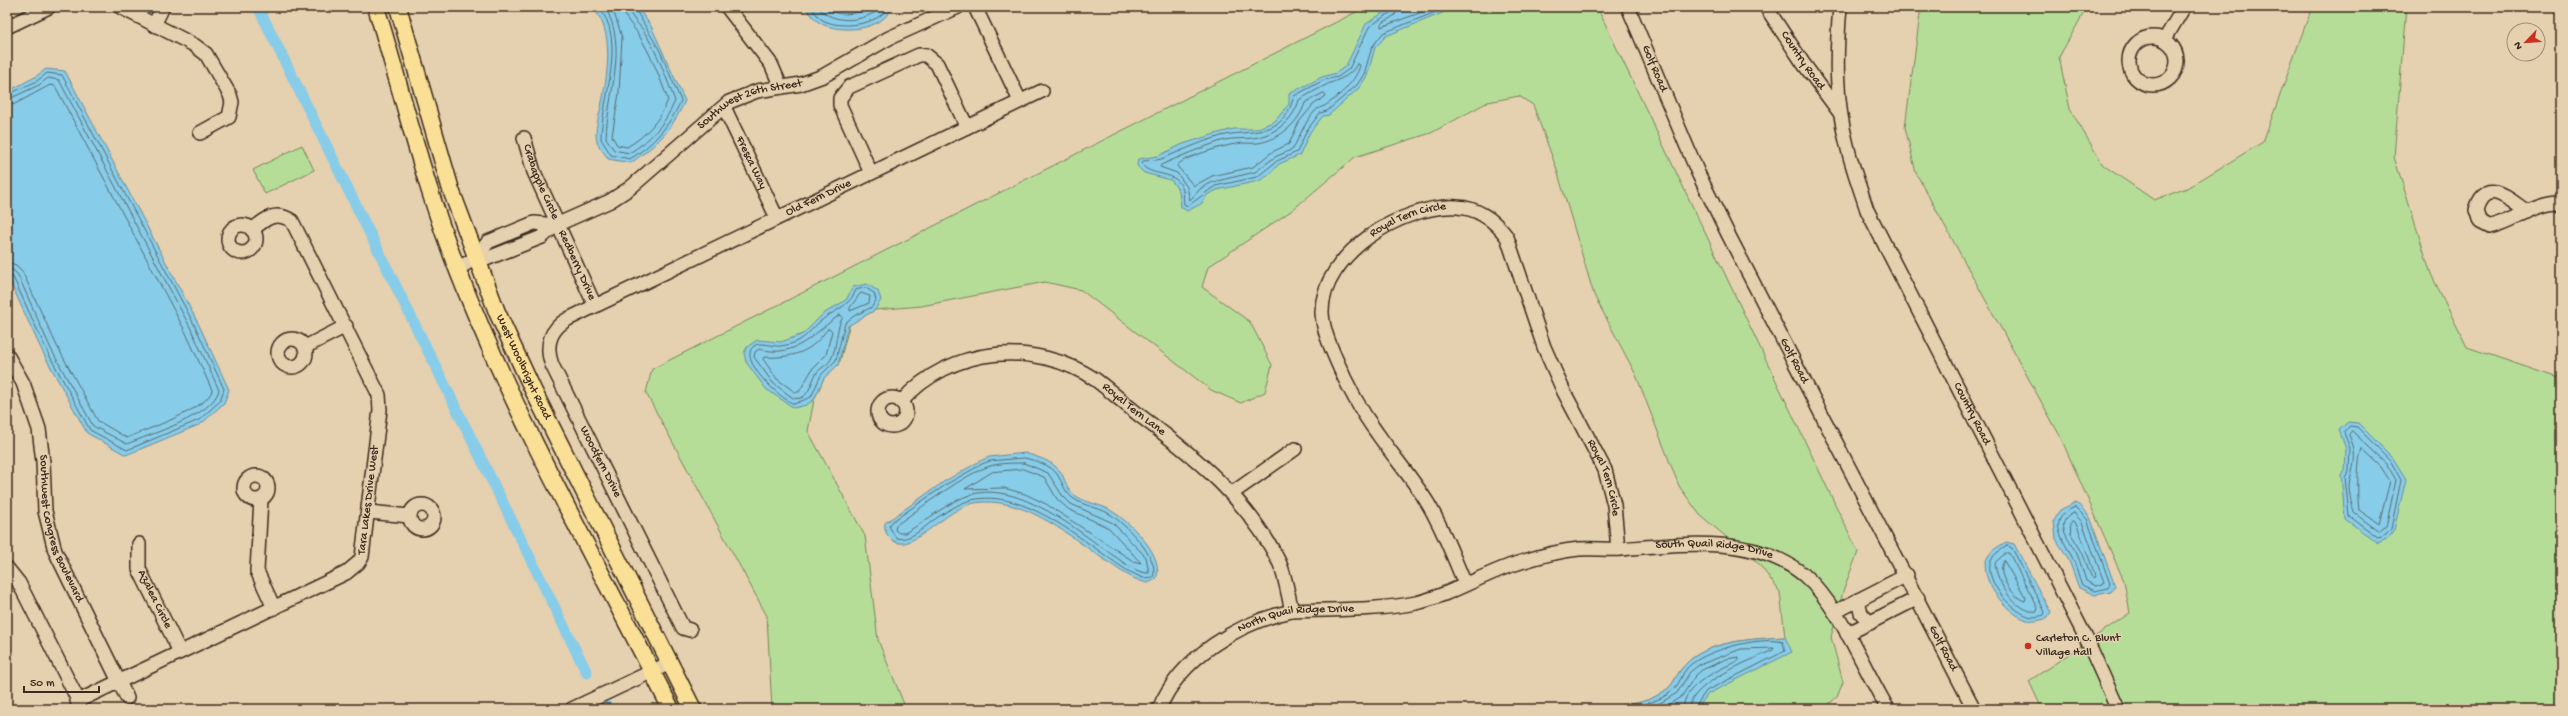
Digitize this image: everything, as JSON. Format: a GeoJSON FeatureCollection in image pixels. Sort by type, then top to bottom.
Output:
{"type":"FeatureCollection","features":[{"type":"Feature","properties":{"kind":"main road","name":"West Woolbright Road"},"geometry":{"type":"LineString","coordinates":[[376,7],[420,164],[457,269],[504,378],[671,709]]}},
{"type":"Feature","properties":{"kind":"main road","name":"West Woolbright Road"},"geometry":{"type":"LineString","coordinates":[[398,7],[441,160],[476,258],[521,366],[693,709]]}},
{"type":"Feature","properties":{"kind":"street"},"geometry":{"type":"LineString","coordinates":[[120,7],[206,54],[230,95],[232,102],[229,117],[200,133]]}},
{"type":"Feature","properties":{"kind":"street"},"geometry":{"type":"LineString","coordinates":[[154,25],[163,7]]}},
{"type":"Feature","properties":{"kind":"street"},"geometry":{"type":"LineString","coordinates":[[727,7],[771,64],[781,87]]}},
{"type":"Feature","properties":{"kind":"street","name":"Southwest 26th Street"},"geometry":{"type":"LineString","coordinates":[[457,269],[476,258],[488,242],[534,223],[556,225],[595,209],[630,188],[724,107],[743,95],[808,82],[824,76],[889,38],[958,7]]}},
{"type":"Feature","properties":{"kind":"street"},"geometry":{"type":"LineString","coordinates":[[975,7],[1020,101]]}},
{"type":"Feature","properties":{"kind":"street","name":"Golf Road"},"geometry":{"type":"LineString","coordinates":[[1628,7],[1698,173],[1728,234],[1907,576],[1974,709]]}},
{"type":"Feature","properties":{"kind":"street","name":"Country Road"},"geometry":{"type":"LineString","coordinates":[[1766,7],[1803,63],[1840,113]]}},
{"type":"Feature","properties":{"kind":"street","name":"Country Road"},"geometry":{"type":"LineString","coordinates":[[1840,7],[1837,70],[1840,113],[1847,144],[1867,210],[2087,640],[2118,709]]}},
{"type":"Feature","properties":{"kind":"street"},"geometry":{"type":"LineString","coordinates":[[2165,39],[2184,7]]}},
{"type":"Feature","properties":{"kind":"street"},"geometry":{"type":"LineString","coordinates":[[7,27],[45,8]]}},
{"type":"Feature","properties":{"kind":"street"},"geometry":{"type":"LineString","coordinates":[[871,173],[840,105],[840,98],[849,87],[919,55],[926,55],[937,64],[967,127]]}},
{"type":"Feature","properties":{"kind":"street","name":"Old Fern Drive"},"geometry":{"type":"LineString","coordinates":[[595,306],[1042,91]]}},
{"type":"Feature","properties":{"kind":"street","name":"Fresca Way"},"geometry":{"type":"LineString","coordinates":[[724,107],[777,218]]}},
{"type":"Feature","properties":{"kind":"street","name":"Crabapple Circle"},"geometry":{"type":"LineString","coordinates":[[524,138],[534,172],[556,225]]}},
{"type":"Feature","properties":{"kind":"street"},"geometry":{"type":"LineString","coordinates":[[2528,212],[2547,204],[2561,203]]}},
{"type":"Feature","properties":{"kind":"street","name":"Royal Tern Circle"},"geometry":{"type":"LineString","coordinates":[[1465,584],[1442,529],[1427,502],[1356,400],[1329,344],[1322,313],[1324,297],[1330,280],[1338,266],[1355,248],[1385,227],[1427,210],[1457,207],[1472,210],[1497,225],[1507,237],[1544,347],[1564,392],[1605,470],[1614,505],[1618,549]]}},
{"type":"Feature","properties":{"kind":"street","name":"Tara Lakes Drive West"},"geometry":{"type":"LineString","coordinates":[[78,705],[119,682],[346,573],[358,563],[364,549],[380,402],[377,387],[296,226],[286,217],[272,215],[252,230]]}},
{"type":"Feature","properties":{"kind":"street","name":"Redberry Drive"},"geometry":{"type":"LineString","coordinates":[[556,225],[595,306]]}},
{"type":"Feature","properties":{"kind":"street","name":"Woodfern Drive"},"geometry":{"type":"LineString","coordinates":[[595,306],[568,319],[556,328],[549,342],[549,357],[684,628],[690,630]]}},
{"type":"Feature","properties":{"kind":"street"},"geometry":{"type":"LineString","coordinates":[[305,347],[346,326]]}},
{"type":"Feature","properties":{"kind":"street","name":"Royal Tern Lane"},"geometry":{"type":"LineString","coordinates":[[901,402],[929,377],[945,367],[970,358],[1016,353],[1041,357],[1063,364],[1095,380],[1192,456],[1231,494],[1273,551],[1286,581],[1292,611]]}},
{"type":"Feature","properties":{"kind":"street","name":"Southwest Congress Boulevard"},"geometry":{"type":"LineString","coordinates":[[7,355],[23,383],[39,430],[43,462],[45,511],[55,551],[127,698]]}},
{"type":"Feature","properties":{"kind":"street"},"geometry":{"type":"LineString","coordinates":[[1231,494],[1295,449]]}},
{"type":"Feature","properties":{"kind":"street"},"geometry":{"type":"LineString","coordinates":[[261,499],[257,571],[274,608]]}},
{"type":"Feature","properties":{"kind":"street"},"geometry":{"type":"LineString","coordinates":[[369,512],[409,516]]}},
{"type":"Feature","properties":{"kind":"street","name":"Azalea Circle"},"geometry":{"type":"LineString","coordinates":[[139,544],[139,569],[180,652]]}},
{"type":"Feature","properties":{"kind":"street","name":"South Quail Ridge Drive"},"geometry":{"type":"LineString","coordinates":[[1465,584],[1515,564],[1544,556],[1580,549],[1618,549],[1686,545],[1739,547],[1773,556],[1803,574],[1816,586],[1835,612],[1888,709]]}},
{"type":"Feature","properties":{"kind":"street"},"geometry":{"type":"LineString","coordinates":[[7,568],[19,583],[78,705]]}},
{"type":"Feature","properties":{"kind":"street"},"geometry":{"type":"LineString","coordinates":[[1835,612],[1907,576]]}},
{"type":"Feature","properties":{"kind":"street","name":"North Quail Ridge Drive"},"geometry":{"type":"LineString","coordinates":[[1159,709],[1185,671],[1218,642],[1257,621],[1292,611],[1389,607],[1446,594],[1465,584]]}},
{"type":"Feature","properties":{"kind":"street"},"geometry":{"type":"LineString","coordinates":[[1847,634],[1918,598]]}},
{"type":"Feature","properties":{"kind":"street"},"geometry":{"type":"LineString","coordinates":[[1858,600],[1861,614],[1870,623]]}},
{"type":"Feature","properties":{"kind":"street"},"geometry":{"type":"LineString","coordinates":[[572,709],[670,663]]}},
{"type":"Feature","properties":{"kind":"green space"},"geometry":{"type":"Polygon","coordinates":[[[1366,7],[1597,7],[1858,552],[1844,588],[1831,637],[1843,682],[1837,697],[1823,709],[1605,709],[1642,702],[1661,694],[1672,684],[1684,666],[1693,657],[1717,646],[1745,640],[1785,637],[1780,592],[1759,564],[1700,515],[1679,486],[1636,375],[1594,295],[1556,167],[1533,105],[1519,96],[1488,102],[1431,133],[1355,157],[1291,211],[1208,267],[1202,287],[1250,322],[1272,365],[1265,392],[1241,403],[1211,390],[1081,290],[1045,282],[921,306],[875,310],[850,323],[840,361],[824,378],[814,400],[808,431],[865,536],[878,640],[906,709],[772,709],[767,616],[646,393],[652,369],[1366,7]]]}},
{"type":"Feature","properties":{"kind":"green space"},"geometry":{"type":"Polygon","coordinates":[[[1921,7],[2087,7],[2059,57],[2070,109],[2103,165],[2154,200],[2187,188],[2263,142],[2312,7],[2406,7],[2394,157],[2431,274],[2467,347],[2561,379],[2561,709],[2042,709],[2029,681],[2130,613],[2124,581],[2060,436],[1916,173],[1905,127],[1921,7]]]}},
{"type":"Feature","properties":{"kind":"green space"},"geometry":{"type":"Polygon","coordinates":[[[302,145],[314,170],[265,194],[253,170],[302,145]]]}},
{"type":"Feature","properties":{"kind":"water"},"geometry":{"type":"Polygon","coordinates":[[[592,7],[637,7],[651,26],[685,101],[674,122],[663,136],[631,163],[608,159],[599,146],[596,137],[596,128],[606,82],[608,55],[607,41],[600,17],[592,7]]]}},
{"type":"Feature","properties":{"kind":"water"},"geometry":{"type":"Polygon","coordinates":[[[805,7],[892,7],[887,15],[871,26],[838,29],[820,23],[805,7]]]}},
{"type":"Feature","properties":{"kind":"water"},"geometry":{"type":"Polygon","coordinates":[[[1392,7],[1457,7],[1386,36],[1375,48],[1367,76],[1359,88],[1329,115],[1323,116],[1310,132],[1300,155],[1279,164],[1269,175],[1259,181],[1217,190],[1207,195],[1201,204],[1187,211],[1181,207],[1179,191],[1171,180],[1144,173],[1137,166],[1138,159],[1158,156],[1183,144],[1234,129],[1256,129],[1275,121],[1289,104],[1289,94],[1322,77],[1336,73],[1346,66],[1366,24],[1392,7]]]}},
{"type":"Feature","properties":{"kind":"water"},"geometry":{"type":"Polygon","coordinates":[[[46,69],[65,71],[199,325],[229,390],[224,403],[201,424],[126,455],[87,433],[43,353],[7,275],[7,92],[35,77],[46,69]]]}},
{"type":"Feature","properties":{"kind":"water"},"geometry":{"type":"Polygon","coordinates":[[[867,284],[878,291],[881,300],[875,310],[848,326],[838,365],[824,378],[814,400],[806,405],[794,408],[766,389],[746,362],[744,353],[747,347],[757,340],[781,342],[803,334],[823,314],[846,300],[853,287],[867,284]]]}},
{"type":"Feature","properties":{"kind":"water"},"geometry":{"type":"Polygon","coordinates":[[[2348,422],[2358,423],[2393,458],[2406,479],[2394,530],[2389,538],[2378,543],[2345,519],[2341,475],[2345,471],[2346,449],[2339,430],[2348,422]]]}},
{"type":"Feature","properties":{"kind":"water"},"geometry":{"type":"Polygon","coordinates":[[[1025,453],[1044,459],[1056,467],[1062,474],[1068,488],[1073,494],[1110,510],[1127,522],[1151,550],[1156,560],[1158,570],[1156,579],[1148,583],[1131,577],[1048,521],[1016,507],[1000,503],[983,502],[963,507],[908,542],[895,542],[888,536],[885,523],[945,481],[989,457],[1025,453]]]}},
{"type":"Feature","properties":{"kind":"water"},"geometry":{"type":"Polygon","coordinates":[[[2076,502],[2090,517],[2115,586],[2111,592],[2095,595],[2079,588],[2068,558],[2056,539],[2054,521],[2060,510],[2076,502]]]}},
{"type":"Feature","properties":{"kind":"water"},"geometry":{"type":"Polygon","coordinates":[[[2006,542],[2014,544],[2051,613],[2047,619],[2031,621],[2014,613],[1998,598],[1992,588],[1985,569],[1987,557],[1997,547],[2006,542]]]}},
{"type":"Feature","properties":{"kind":"water"},"geometry":{"type":"Polygon","coordinates":[[[1785,637],[1792,652],[1708,694],[1697,709],[1605,709],[1642,702],[1661,694],[1672,684],[1684,666],[1693,657],[1717,646],[1745,640],[1785,637]]]}},
{"type":"Feature","properties":{"kind":"waterway"},"geometry":{"type":"LineString","coordinates":[[258,7],[587,673]]}},
{"type":"Feature","properties":{"kind":"waterway"},"geometry":{"type":"LineString","coordinates":[[604,702],[608,709]]}},
{"type":"Feature","properties":{"kind":"place","name":"Carleton C. Blunt Village Hall"},"geometry":{"type":"Point","coordinates":[2028,646]}}]}
